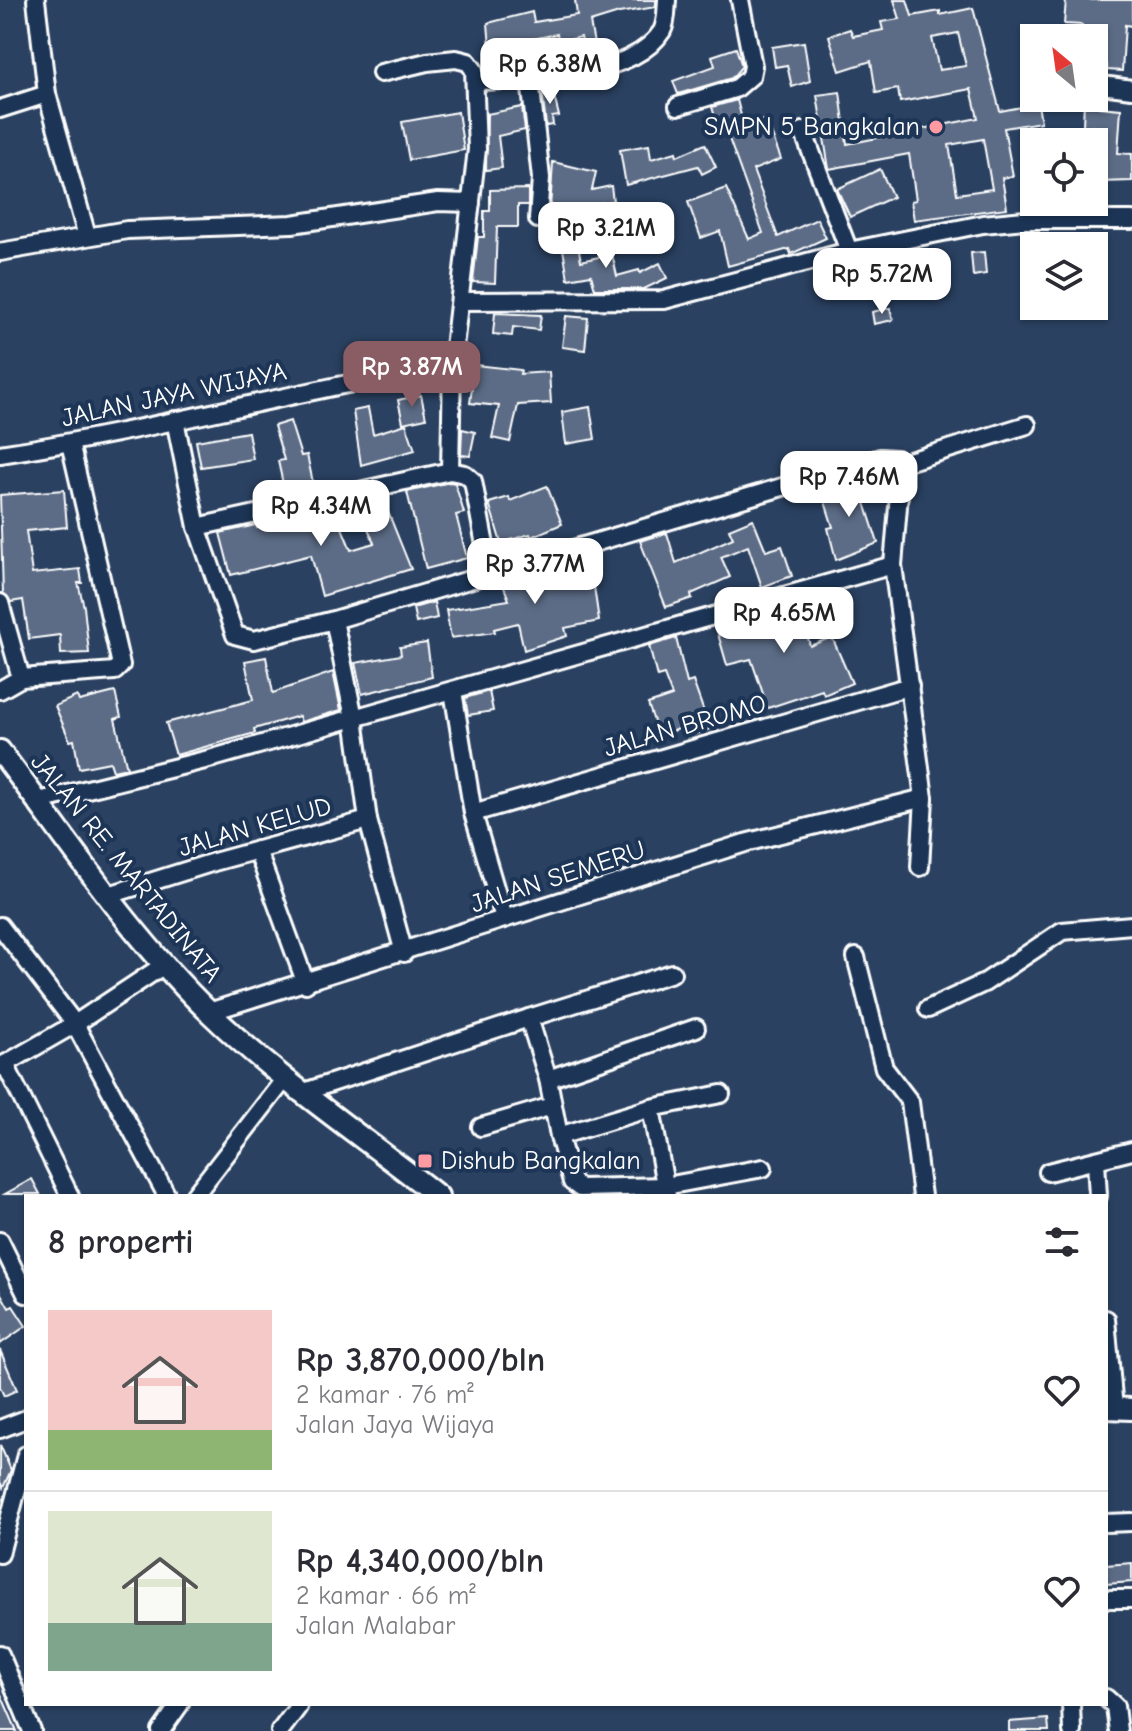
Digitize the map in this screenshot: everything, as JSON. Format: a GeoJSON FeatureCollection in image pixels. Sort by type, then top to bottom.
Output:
{"type":"FeatureCollection","features":[{"type":"Feature","properties":{"kind":"main road","name":"JALAN RE. MARTADINATA"},"geometry":{"type":"LineString","coordinates":[[0,751],[164,965],[209,1012],[284,1080],[435,1194]]}},
{"type":"Feature","properties":{"kind":"street"},"geometry":{"type":"LineString","coordinates":[[36,0],[47,94],[87,236]]}},
{"type":"Feature","properties":{"kind":"street"},"geometry":{"type":"LineString","coordinates":[[475,81],[530,80],[615,64],[641,53],[665,24],[667,0]]}},
{"type":"Feature","properties":{"kind":"street"},"geometry":{"type":"LineString","coordinates":[[678,106],[737,88],[751,76],[753,66],[740,0]]}},
{"type":"Feature","properties":{"kind":"street"},"geometry":{"type":"LineString","coordinates":[[381,73],[456,59],[468,62],[475,81],[477,149],[452,365],[450,471]]}},
{"type":"Feature","properties":{"kind":"street"},"geometry":{"type":"LineString","coordinates":[[530,80],[541,178],[538,219]]}},
{"type":"Feature","properties":{"kind":"street"},"geometry":{"type":"LineString","coordinates":[[1108,86],[1132,89]]}},
{"type":"Feature","properties":{"kind":"street"},"geometry":{"type":"LineString","coordinates":[[0,109],[47,94]]}},
{"type":"Feature","properties":{"kind":"street"},"geometry":{"type":"LineString","coordinates":[[803,131],[849,251]]}},
{"type":"Feature","properties":{"kind":"street"},"geometry":{"type":"LineString","coordinates":[[0,252],[127,230],[292,224],[438,202],[471,203]]}},
{"type":"Feature","properties":{"kind":"street"},"geometry":{"type":"LineString","coordinates":[[460,301],[664,300],[849,251],[997,222],[1132,220]]}},
{"type":"Feature","properties":{"kind":"street","name":"JALAN JAYA WIJAYA"},"geometry":{"type":"LineString","coordinates":[[0,454],[70,443],[377,376],[452,365]]}},
{"type":"Feature","properties":{"kind":"street"},"geometry":{"type":"LineString","coordinates":[[175,420],[197,527],[238,638],[254,640],[334,620],[880,458],[896,459],[900,464],[893,565],[924,798],[920,867]]}},
{"type":"Feature","properties":{"kind":"street"},"geometry":{"type":"LineString","coordinates":[[900,464],[1027,425]]}},
{"type":"Feature","properties":{"kind":"street"},"geometry":{"type":"LineString","coordinates":[[0,690],[21,678],[115,671],[121,665],[70,443]]}},
{"type":"Feature","properties":{"kind":"street"},"geometry":{"type":"LineString","coordinates":[[197,527],[450,471],[465,474],[473,481],[490,572]]}},
{"type":"Feature","properties":{"kind":"street"},"geometry":{"type":"LineString","coordinates":[[39,801],[213,758],[893,565]]}},
{"type":"Feature","properties":{"kind":"street"},"geometry":{"type":"LineString","coordinates":[[0,603],[21,678]]}},
{"type":"Feature","properties":{"kind":"street"},"geometry":{"type":"LineString","coordinates":[[334,620],[354,718],[368,820],[404,953]]}},
{"type":"Feature","properties":{"kind":"street","name":"JALAN BROMO"},"geometry":{"type":"LineString","coordinates":[[473,813],[910,686]]}},
{"type":"Feature","properties":{"kind":"street"},"geometry":{"type":"LineString","coordinates":[[453,691],[473,813],[504,918]]}},
{"type":"Feature","properties":{"kind":"street","name":"JALAN SEMERU"},"geometry":{"type":"LineString","coordinates":[[209,1012],[306,984],[745,843],[924,798]]}},
{"type":"Feature","properties":{"kind":"street","name":"JALAN KELUD"},"geometry":{"type":"LineString","coordinates":[[109,895],[368,820]]}},
{"type":"Feature","properties":{"kind":"street"},"geometry":{"type":"LineString","coordinates":[[257,850],[306,984]]}},
{"type":"Feature","properties":{"kind":"street"},"geometry":{"type":"LineString","coordinates":[[928,1009],[984,983],[1062,931],[1132,925]]}},
{"type":"Feature","properties":{"kind":"street"},"geometry":{"type":"LineString","coordinates":[[0,926],[75,1024],[166,1194]]}},
{"type":"Feature","properties":{"kind":"street"},"geometry":{"type":"LineString","coordinates":[[856,957],[884,1068],[910,1102],[922,1194]]}},
{"type":"Feature","properties":{"kind":"street"},"geometry":{"type":"LineString","coordinates":[[69,1194],[3,1066],[75,1024],[164,965]]}},
{"type":"Feature","properties":{"kind":"street"},"geometry":{"type":"LineString","coordinates":[[301,1093],[672,973]]}},
{"type":"Feature","properties":{"kind":"street"},"geometry":{"type":"LineString","coordinates":[[529,1018],[548,1079],[572,1182],[577,1187],[666,1191],[763,1168]]}},
{"type":"Feature","properties":{"kind":"street"},"geometry":{"type":"LineString","coordinates":[[548,1079],[696,1028]]}},
{"type":"Feature","properties":{"kind":"street"},"geometry":{"type":"LineString","coordinates":[[196,1194],[284,1080]]}},
{"type":"Feature","properties":{"kind":"street"},"geometry":{"type":"LineString","coordinates":[[559,1136],[651,1108],[721,1094]]}},
{"type":"Feature","properties":{"kind":"street"},"geometry":{"type":"LineString","coordinates":[[481,1127],[552,1106]]}},
{"type":"Feature","properties":{"kind":"street"},"geometry":{"type":"LineString","coordinates":[[651,1108],[666,1191]]}},
{"type":"Feature","properties":{"kind":"street"},"geometry":{"type":"LineString","coordinates":[[1048,1172],[1132,1151]]}},
{"type":"Feature","properties":{"kind":"street"},"geometry":{"type":"LineString","coordinates":[[1096,1161],[1098,1194]]}},
{"type":"Feature","properties":{"kind":"street"},"geometry":{"type":"LineString","coordinates":[[0,1241],[24,1290]]}},
{"type":"Feature","properties":{"kind":"street"},"geometry":{"type":"LineString","coordinates":[[1108,1335],[1117,1409]]}},
{"type":"Feature","properties":{"kind":"street"},"geometry":{"type":"LineString","coordinates":[[0,1429],[24,1420]]}},
{"type":"Feature","properties":{"kind":"street"},"geometry":{"type":"LineString","coordinates":[[0,1554],[6,1510],[24,1460]]}},
{"type":"Feature","properties":{"kind":"street"},"geometry":{"type":"LineString","coordinates":[[1108,1523],[1132,1522]]}},
{"type":"Feature","properties":{"kind":"street"},"geometry":{"type":"LineString","coordinates":[[1108,1599],[1132,1599]]}},
{"type":"Feature","properties":{"kind":"street"},"geometry":{"type":"LineString","coordinates":[[0,1654],[32,1731]]}},
{"type":"Feature","properties":{"kind":"street"},"geometry":{"type":"LineString","coordinates":[[1108,1700],[1115,1706],[1118,1731]]}},
{"type":"Feature","properties":{"kind":"street"},"geometry":{"type":"LineString","coordinates":[[161,1731],[179,1706]]}},
{"type":"Feature","properties":{"kind":"street"},"geometry":{"type":"LineString","coordinates":[[1071,1706],[1072,1731]]}},
{"type":"Feature","properties":{"kind":"street"},"geometry":{"type":"LineString","coordinates":[[280,1731],[298,1707]]}},
{"type":"Feature","properties":{"kind":"building"},"geometry":{"type":"Polygon","coordinates":[[[575,0],[656,0],[656,7],[590,22],[596,55],[585,57],[581,37],[559,42],[557,34],[490,48],[488,23],[532,12],[534,22],[577,15],[575,0]]]}},
{"type":"Feature","properties":{"kind":"building"},"geometry":{"type":"Polygon","coordinates":[[[894,0],[907,0],[912,16],[940,11],[940,15],[973,8],[1000,111],[1020,107],[1020,112],[1039,112],[1041,122],[1004,128],[1013,176],[1002,178],[1007,208],[914,220],[911,201],[916,200],[909,154],[829,169],[817,95],[840,92],[847,144],[978,118],[971,89],[900,102],[898,89],[876,93],[871,61],[840,71],[829,36],[850,29],[853,36],[883,30],[881,22],[900,19],[894,0]],[[958,33],[932,38],[939,70],[966,66],[958,33]],[[983,139],[949,145],[957,194],[992,189],[983,139]]]}},
{"type":"Feature","properties":{"kind":"building"},"geometry":{"type":"Polygon","coordinates":[[[1066,0],[1132,0],[1132,26],[1125,25],[1122,71],[1108,70],[1108,24],[1064,24],[1066,0]]]}},
{"type":"Feature","properties":{"kind":"building"},"geometry":{"type":"Polygon","coordinates":[[[804,42],[810,81],[792,87],[787,65],[775,67],[772,47],[804,42]]]}},
{"type":"Feature","properties":{"kind":"building"},"geometry":{"type":"Polygon","coordinates":[[[736,48],[742,66],[732,78],[678,94],[673,81],[715,66],[712,56],[736,48]]]}},
{"type":"Feature","properties":{"kind":"building"},"geometry":{"type":"Polygon","coordinates":[[[552,88],[559,116],[552,117],[553,125],[546,126],[542,89],[552,88]]]}},
{"type":"Feature","properties":{"kind":"building"},"geometry":{"type":"Polygon","coordinates":[[[737,100],[744,127],[766,119],[781,159],[753,170],[778,237],[817,219],[826,238],[791,254],[789,249],[728,266],[720,231],[701,238],[688,202],[726,188],[749,239],[763,233],[724,125],[718,127],[712,107],[737,100]]]}},
{"type":"Feature","properties":{"kind":"building"},"geometry":{"type":"Polygon","coordinates":[[[522,107],[525,130],[498,136],[502,168],[486,170],[487,114],[522,107]]]}},
{"type":"Feature","properties":{"kind":"building"},"geometry":{"type":"Polygon","coordinates":[[[1121,109],[1118,153],[1132,154],[1132,181],[1108,182],[1108,128],[1083,126],[1084,112],[1121,109]]]}},
{"type":"Feature","properties":{"kind":"building"},"geometry":{"type":"Polygon","coordinates":[[[458,112],[464,150],[409,160],[402,122],[458,112]]]}},
{"type":"Feature","properties":{"kind":"building"},"geometry":{"type":"Polygon","coordinates":[[[705,144],[716,167],[702,174],[698,166],[626,185],[620,150],[649,145],[651,159],[676,152],[677,156],[705,144]]]}},
{"type":"Feature","properties":{"kind":"building"},"geometry":{"type":"Polygon","coordinates":[[[553,162],[596,172],[592,190],[611,186],[613,201],[569,208],[568,227],[549,225],[553,162]]]}},
{"type":"Feature","properties":{"kind":"building"},"geometry":{"type":"Polygon","coordinates":[[[880,169],[893,197],[850,217],[837,189],[880,169]]]}},
{"type":"Feature","properties":{"kind":"building"},"geometry":{"type":"Polygon","coordinates":[[[528,189],[528,205],[518,205],[518,227],[497,227],[495,283],[473,282],[478,237],[484,237],[484,211],[490,211],[490,190],[528,189]]]}},
{"type":"Feature","properties":{"kind":"building"},"geometry":{"type":"Polygon","coordinates":[[[576,234],[581,261],[612,254],[617,276],[639,270],[640,273],[660,263],[667,278],[644,289],[595,289],[591,275],[568,279],[561,237],[576,234]]]}},
{"type":"Feature","properties":{"kind":"building"},"geometry":{"type":"Polygon","coordinates":[[[984,252],[986,274],[973,276],[971,253],[984,252]]]}},
{"type":"Feature","properties":{"kind":"building"},"geometry":{"type":"Polygon","coordinates":[[[890,308],[893,320],[874,324],[872,312],[890,308]]]}},
{"type":"Feature","properties":{"kind":"building"},"geometry":{"type":"Polygon","coordinates":[[[495,313],[541,315],[539,330],[513,327],[512,336],[493,334],[495,313]]]}},
{"type":"Feature","properties":{"kind":"building"},"geometry":{"type":"Polygon","coordinates":[[[566,316],[588,318],[585,350],[562,347],[566,316]]]}},
{"type":"Feature","properties":{"kind":"building"},"geometry":{"type":"Polygon","coordinates":[[[475,365],[521,370],[520,374],[549,372],[551,403],[518,405],[510,442],[492,438],[499,406],[470,403],[475,365]]]}},
{"type":"Feature","properties":{"kind":"building"},"geometry":{"type":"Polygon","coordinates":[[[421,395],[426,418],[403,423],[398,400],[421,395]]]}},
{"type":"Feature","properties":{"kind":"building"},"geometry":{"type":"Polygon","coordinates":[[[590,407],[595,439],[566,444],[562,412],[590,407]]]}},
{"type":"Feature","properties":{"kind":"building"},"geometry":{"type":"Polygon","coordinates":[[[368,408],[373,434],[406,424],[415,450],[361,465],[353,411],[368,408]]]}},
{"type":"Feature","properties":{"kind":"building"},"geometry":{"type":"Polygon","coordinates":[[[290,421],[301,456],[307,455],[314,487],[285,493],[278,461],[284,460],[274,426],[290,421]]]}},
{"type":"Feature","properties":{"kind":"building"},"geometry":{"type":"Polygon","coordinates":[[[462,429],[475,432],[470,456],[461,455],[462,429]]]}},
{"type":"Feature","properties":{"kind":"building"},"geometry":{"type":"Polygon","coordinates":[[[248,432],[253,459],[201,467],[196,441],[248,432]]]}},
{"type":"Feature","properties":{"kind":"building"},"geometry":{"type":"Polygon","coordinates":[[[857,478],[878,543],[836,560],[828,528],[833,527],[821,489],[857,478]]]}},
{"type":"Feature","properties":{"kind":"building"},"geometry":{"type":"Polygon","coordinates":[[[455,483],[464,513],[456,515],[467,558],[426,569],[407,492],[455,483]]]}},
{"type":"Feature","properties":{"kind":"building"},"geometry":{"type":"Polygon","coordinates":[[[547,486],[562,524],[531,537],[530,534],[501,543],[489,503],[509,497],[510,501],[547,486]]]}},
{"type":"Feature","properties":{"kind":"building"},"geometry":{"type":"Polygon","coordinates":[[[64,490],[67,527],[26,531],[32,574],[80,569],[82,583],[78,583],[89,653],[61,654],[60,635],[29,639],[23,600],[11,602],[3,593],[0,495],[64,490]]]}},
{"type":"Feature","properties":{"kind":"building"},"geometry":{"type":"Polygon","coordinates":[[[382,497],[411,569],[322,596],[311,555],[231,575],[220,533],[256,525],[257,528],[334,508],[351,550],[374,543],[359,506],[382,497]]]}},
{"type":"Feature","properties":{"kind":"building"},"geometry":{"type":"Polygon","coordinates":[[[753,519],[766,551],[782,546],[792,576],[762,587],[748,546],[721,557],[730,577],[691,594],[692,598],[666,607],[640,541],[667,533],[676,563],[733,538],[729,529],[753,519]]]}},
{"type":"Feature","properties":{"kind":"building"},"geometry":{"type":"Polygon","coordinates":[[[590,559],[599,621],[565,628],[567,636],[524,650],[518,623],[494,629],[495,632],[451,638],[446,610],[509,600],[502,582],[590,559]]]}},
{"type":"Feature","properties":{"kind":"building"},"geometry":{"type":"Polygon","coordinates":[[[434,602],[437,618],[416,623],[413,608],[434,602]]]}},
{"type":"Feature","properties":{"kind":"building"},"geometry":{"type":"Polygon","coordinates":[[[799,603],[810,646],[832,637],[852,683],[824,695],[822,690],[768,708],[751,659],[727,665],[716,627],[799,603]]]}},
{"type":"Feature","properties":{"kind":"building"},"geometry":{"type":"Polygon","coordinates":[[[676,638],[687,683],[693,681],[710,729],[687,737],[684,727],[659,736],[648,704],[672,696],[664,675],[657,677],[649,646],[676,638]]]}},
{"type":"Feature","properties":{"kind":"building"},"geometry":{"type":"Polygon","coordinates":[[[427,643],[432,677],[362,694],[355,663],[401,655],[400,647],[427,643]]]}},
{"type":"Feature","properties":{"kind":"building"},"geometry":{"type":"Polygon","coordinates":[[[266,657],[273,693],[333,672],[341,710],[301,722],[299,716],[254,729],[255,733],[176,755],[166,723],[253,700],[245,661],[266,657]]]}},
{"type":"Feature","properties":{"kind":"building"},"geometry":{"type":"Polygon","coordinates":[[[489,691],[493,711],[468,715],[465,698],[489,691]]]}},
{"type":"Feature","properties":{"kind":"building"},"geometry":{"type":"Polygon","coordinates":[[[115,692],[121,717],[115,719],[127,768],[113,771],[110,762],[79,768],[74,740],[70,741],[55,706],[77,696],[79,701],[115,692]]]}},
{"type":"Feature","properties":{"kind":"building"},"geometry":{"type":"Polygon","coordinates":[[[32,1179],[40,1194],[5,1194],[32,1179]]]}},
{"type":"Feature","properties":{"kind":"building"},"geometry":{"type":"Polygon","coordinates":[[[0,1292],[9,1308],[13,1306],[24,1327],[0,1344],[0,1292]]]}},
{"type":"Feature","properties":{"kind":"building"},"geometry":{"type":"Polygon","coordinates":[[[0,1350],[17,1390],[4,1396],[0,1387],[0,1350]]]}},
{"type":"Feature","properties":{"kind":"building"},"geometry":{"type":"Polygon","coordinates":[[[0,1445],[11,1470],[3,1488],[0,1482],[0,1445]]]}},
{"type":"Feature","properties":{"kind":"building"},"geometry":{"type":"Polygon","coordinates":[[[1132,1563],[1132,1582],[1108,1584],[1108,1565],[1132,1563]]]}},
{"type":"Feature","properties":{"kind":"building"},"geometry":{"type":"Polygon","coordinates":[[[0,1692],[17,1731],[0,1731],[0,1692]]]}},
{"type":"Feature","properties":{"kind":"building"},"geometry":{"type":"Polygon","coordinates":[[[1048,1719],[1049,1731],[1009,1731],[1009,1722],[1048,1719]]]}},
{"type":"Feature","properties":{"kind":"place","name":"SMPN 5 Bangkalan"},"geometry":{"type":"Point","coordinates":[936,127]}},
{"type":"Feature","properties":{"kind":"place","name":"Dishub Bangkalan"},"geometry":{"type":"Point","coordinates":[425,1161]}}]}
